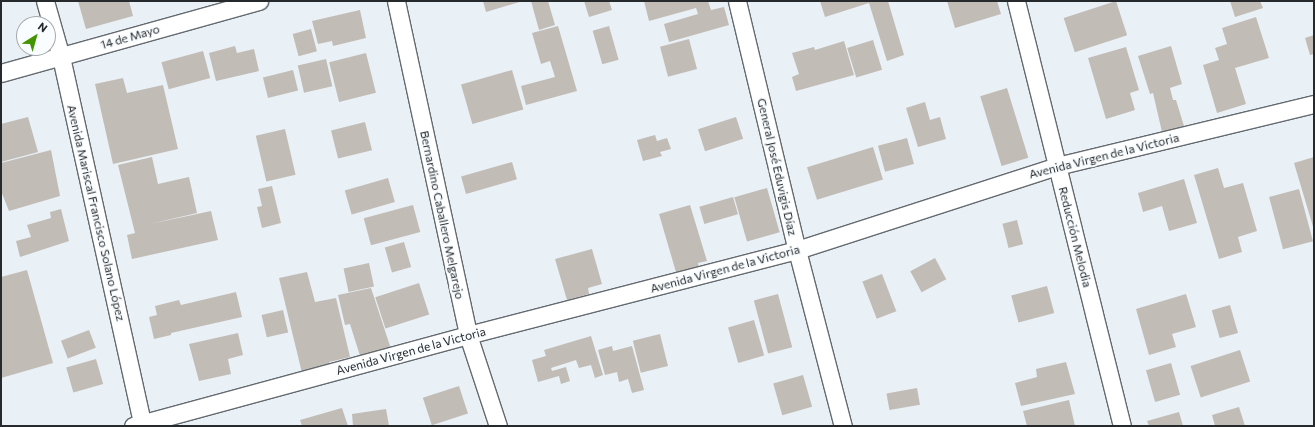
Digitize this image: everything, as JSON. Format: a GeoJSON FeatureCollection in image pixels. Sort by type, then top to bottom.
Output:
{"type":"FeatureCollection","features":[{"type":"Feature","properties":{"kind":"street","name":"Avenida Mariscal Francisco Solano López"},"geometry":{"type":"LineString","coordinates":[[45,1],[61,57],[140,425]]}},
{"type":"Feature","properties":{"kind":"street","name":"14 de Mayo"},"geometry":{"type":"LineString","coordinates":[[1,73],[259,1]]}},
{"type":"Feature","properties":{"kind":"street","name":"Bernardino Caballero Melgarejo"},"geometry":{"type":"LineString","coordinates":[[396,1],[468,335],[498,426]]}},
{"type":"Feature","properties":{"kind":"street","name":"General José Eduvigis Díaz"},"geometry":{"type":"LineString","coordinates":[[737,1],[797,250],[843,426]]}},
{"type":"Feature","properties":{"kind":"street","name":"Reducción Melodia"},"geometry":{"type":"LineString","coordinates":[[1016,1],[1122,426]]}},
{"type":"Feature","properties":{"kind":"street","name":"Avenida Virgen de la Victoria"},"geometry":{"type":"LineString","coordinates":[[140,425],[468,335],[797,250],[1057,166],[1314,104]]}},
{"type":"Feature","properties":{"kind":"building"},"geometry":{"type":"Polygon","coordinates":[[[78,1],[129,1],[133,16],[86,29],[78,1]]]}},
{"type":"Feature","properties":{"kind":"building"},"geometry":{"type":"Polygon","coordinates":[[[483,1],[523,1],[486,12],[483,1]]]}},
{"type":"Feature","properties":{"kind":"building"},"geometry":{"type":"Polygon","coordinates":[[[531,1],[548,1],[555,25],[539,30],[531,1]]]}},
{"type":"Feature","properties":{"kind":"building"},"geometry":{"type":"Polygon","coordinates":[[[584,1],[609,1],[612,10],[589,17],[584,1]]]}},
{"type":"Feature","properties":{"kind":"building"},"geometry":{"type":"Polygon","coordinates":[[[644,1],[708,1],[711,10],[724,7],[729,25],[669,42],[664,24],[698,14],[696,8],[649,21],[644,1]]]}},
{"type":"Feature","properties":{"kind":"building"},"geometry":{"type":"Polygon","coordinates":[[[820,1],[888,1],[904,55],[887,61],[869,3],[825,17],[820,1]]]}},
{"type":"Feature","properties":{"kind":"building"},"geometry":{"type":"Polygon","coordinates":[[[947,1],[997,1],[1001,14],[955,28],[947,1]]]}},
{"type":"Feature","properties":{"kind":"building"},"geometry":{"type":"Polygon","coordinates":[[[1116,1],[1127,35],[1075,52],[1064,18],[1116,1]]]}},
{"type":"Feature","properties":{"kind":"building"},"geometry":{"type":"Polygon","coordinates":[[[1230,1],[1260,1],[1263,8],[1235,17],[1230,1]]]}},
{"type":"Feature","properties":{"kind":"building"},"geometry":{"type":"Polygon","coordinates":[[[360,10],[366,38],[333,46],[332,41],[318,44],[312,21],[360,10]]]}},
{"type":"Feature","properties":{"kind":"building"},"geometry":{"type":"Polygon","coordinates":[[[1256,17],[1269,58],[1235,68],[1246,104],[1217,113],[1203,65],[1219,60],[1215,48],[1227,44],[1222,28],[1256,17]]]}},
{"type":"Feature","properties":{"kind":"building"},"geometry":{"type":"Polygon","coordinates":[[[558,26],[577,91],[526,105],[521,86],[555,77],[550,61],[541,64],[532,33],[558,26]]]}},
{"type":"Feature","properties":{"kind":"building"},"geometry":{"type":"Polygon","coordinates":[[[609,26],[619,60],[602,64],[593,31],[609,26]]]}},
{"type":"Feature","properties":{"kind":"building"},"geometry":{"type":"Polygon","coordinates":[[[311,29],[317,51],[299,56],[293,34],[311,29]]]}},
{"type":"Feature","properties":{"kind":"building"},"geometry":{"type":"Polygon","coordinates":[[[1314,35],[1314,54],[1310,55],[1305,38],[1314,35]]]}},
{"type":"Feature","properties":{"kind":"building"},"geometry":{"type":"Polygon","coordinates":[[[689,39],[697,69],[668,77],[660,47],[689,39]]]}},
{"type":"Feature","properties":{"kind":"building"},"geometry":{"type":"Polygon","coordinates":[[[873,40],[882,70],[856,78],[847,48],[873,40]]]}},
{"type":"Feature","properties":{"kind":"building"},"geometry":{"type":"Polygon","coordinates":[[[844,41],[854,75],[796,91],[792,77],[799,74],[792,53],[814,47],[815,50],[844,41]]]}},
{"type":"Feature","properties":{"kind":"building"},"geometry":{"type":"Polygon","coordinates":[[[235,46],[237,53],[254,49],[259,71],[216,81],[209,53],[235,46]]]}},
{"type":"Feature","properties":{"kind":"building"},"geometry":{"type":"Polygon","coordinates":[[[1171,46],[1182,84],[1170,88],[1173,100],[1176,100],[1184,126],[1162,132],[1153,93],[1150,94],[1138,56],[1171,46]]]}},
{"type":"Feature","properties":{"kind":"building"},"geometry":{"type":"Polygon","coordinates":[[[1126,47],[1139,90],[1130,93],[1135,110],[1106,119],[1088,58],[1126,47]]]}},
{"type":"Feature","properties":{"kind":"building"},"geometry":{"type":"Polygon","coordinates":[[[203,51],[210,78],[169,89],[161,62],[203,51]]]}},
{"type":"Feature","properties":{"kind":"building"},"geometry":{"type":"Polygon","coordinates":[[[366,53],[376,93],[339,102],[329,62],[366,53]]]}},
{"type":"Feature","properties":{"kind":"building"},"geometry":{"type":"Polygon","coordinates":[[[326,59],[332,86],[304,93],[298,66],[326,59]]]}},
{"type":"Feature","properties":{"kind":"building"},"geometry":{"type":"Polygon","coordinates":[[[293,70],[298,90],[268,98],[263,77],[293,70]]]}},
{"type":"Feature","properties":{"kind":"building"},"geometry":{"type":"Polygon","coordinates":[[[512,70],[523,109],[472,124],[461,85],[512,70]]]}},
{"type":"Feature","properties":{"kind":"building"},"geometry":{"type":"Polygon","coordinates":[[[123,78],[127,93],[163,85],[178,149],[113,164],[95,84],[123,78]]]}},
{"type":"Feature","properties":{"kind":"building"},"geometry":{"type":"Polygon","coordinates":[[[1007,88],[1028,158],[1002,166],[980,96],[1007,88]]]}},
{"type":"Feature","properties":{"kind":"building"},"geometry":{"type":"Polygon","coordinates":[[[925,102],[930,120],[940,117],[946,139],[918,147],[906,108],[925,102]]]}},
{"type":"Feature","properties":{"kind":"building"},"geometry":{"type":"Polygon","coordinates":[[[28,117],[38,152],[1,162],[1,124],[28,117]]]}},
{"type":"Feature","properties":{"kind":"building"},"geometry":{"type":"Polygon","coordinates":[[[736,117],[743,139],[705,151],[698,129],[736,117]]]}},
{"type":"Feature","properties":{"kind":"building"},"geometry":{"type":"Polygon","coordinates":[[[365,122],[372,150],[338,159],[331,130],[365,122]]]}},
{"type":"Feature","properties":{"kind":"building"},"geometry":{"type":"Polygon","coordinates":[[[285,129],[296,175],[266,182],[256,136],[285,129]]]}},
{"type":"Feature","properties":{"kind":"building"},"geometry":{"type":"Polygon","coordinates":[[[655,135],[657,141],[667,138],[671,149],[660,152],[662,156],[643,161],[637,140],[655,135]]]}},
{"type":"Feature","properties":{"kind":"building"},"geometry":{"type":"Polygon","coordinates":[[[907,138],[914,164],[885,172],[878,146],[907,138]]]}},
{"type":"Feature","properties":{"kind":"building"},"geometry":{"type":"Polygon","coordinates":[[[873,147],[883,180],[817,200],[807,167],[873,147]]]}},
{"type":"Feature","properties":{"kind":"building"},"geometry":{"type":"Polygon","coordinates":[[[51,150],[60,196],[9,211],[1,191],[1,163],[51,150]]]}},
{"type":"Feature","properties":{"kind":"building"},"geometry":{"type":"Polygon","coordinates":[[[152,157],[158,184],[189,177],[197,213],[150,224],[211,211],[218,240],[132,259],[127,235],[135,233],[118,165],[152,157]]]}},
{"type":"Feature","properties":{"kind":"building"},"geometry":{"type":"Polygon","coordinates":[[[1314,157],[1314,230],[1294,163],[1314,157]]]}},
{"type":"Feature","properties":{"kind":"building"},"geometry":{"type":"Polygon","coordinates":[[[512,162],[517,179],[466,194],[461,177],[512,162]]]}},
{"type":"Feature","properties":{"kind":"building"},"geometry":{"type":"Polygon","coordinates":[[[1218,168],[1224,188],[1243,183],[1257,231],[1238,237],[1242,252],[1219,259],[1194,175],[1218,168]]]}},
{"type":"Feature","properties":{"kind":"building"},"geometry":{"type":"Polygon","coordinates":[[[388,178],[395,202],[352,214],[345,190],[388,178]]]}},
{"type":"Feature","properties":{"kind":"building"},"geometry":{"type":"Polygon","coordinates":[[[1184,179],[1197,223],[1169,231],[1162,206],[1143,212],[1138,193],[1184,179]]]}},
{"type":"Feature","properties":{"kind":"building"},"geometry":{"type":"Polygon","coordinates":[[[272,186],[281,223],[262,228],[257,207],[262,206],[258,189],[272,186]]]}},
{"type":"Feature","properties":{"kind":"building"},"geometry":{"type":"Polygon","coordinates":[[[767,188],[780,232],[747,242],[734,197],[767,188]]]}},
{"type":"Feature","properties":{"kind":"building"},"geometry":{"type":"Polygon","coordinates":[[[1299,189],[1313,241],[1283,249],[1269,197],[1299,189]]]}},
{"type":"Feature","properties":{"kind":"building"},"geometry":{"type":"Polygon","coordinates":[[[733,197],[738,214],[704,224],[699,207],[733,197]]]}},
{"type":"Feature","properties":{"kind":"building"},"geometry":{"type":"Polygon","coordinates":[[[413,205],[420,232],[371,245],[364,218],[413,205]]]}},
{"type":"Feature","properties":{"kind":"building"},"geometry":{"type":"Polygon","coordinates":[[[690,205],[707,261],[698,263],[700,272],[678,279],[659,214],[690,205]]]}},
{"type":"Feature","properties":{"kind":"building"},"geometry":{"type":"Polygon","coordinates":[[[61,209],[69,241],[20,257],[16,241],[31,237],[27,225],[51,218],[50,212],[61,209]]]}},
{"type":"Feature","properties":{"kind":"building"},"geometry":{"type":"Polygon","coordinates":[[[1017,220],[1023,244],[1008,248],[1002,224],[1017,220]]]}},
{"type":"Feature","properties":{"kind":"building"},"geometry":{"type":"Polygon","coordinates":[[[404,242],[411,267],[392,273],[385,248],[404,242]]]}},
{"type":"Feature","properties":{"kind":"building"},"geometry":{"type":"Polygon","coordinates":[[[592,249],[602,284],[588,288],[589,294],[567,300],[555,259],[592,249]]]}},
{"type":"Feature","properties":{"kind":"building"},"geometry":{"type":"Polygon","coordinates":[[[935,258],[946,279],[922,292],[910,271],[935,258]]]}},
{"type":"Feature","properties":{"kind":"building"},"geometry":{"type":"Polygon","coordinates":[[[369,263],[374,286],[349,292],[344,268],[369,263]]]}},
{"type":"Feature","properties":{"kind":"building"},"geometry":{"type":"Polygon","coordinates":[[[27,270],[53,363],[1,378],[1,277],[27,270]]]}},
{"type":"Feature","properties":{"kind":"building"},"geometry":{"type":"Polygon","coordinates":[[[307,272],[315,302],[336,298],[350,357],[329,362],[330,366],[302,373],[279,278],[307,272]]]}},
{"type":"Feature","properties":{"kind":"building"},"geometry":{"type":"Polygon","coordinates":[[[882,274],[896,311],[877,319],[862,282],[882,274]]]}},
{"type":"Feature","properties":{"kind":"building"},"geometry":{"type":"Polygon","coordinates":[[[419,283],[429,314],[385,329],[375,297],[419,283]]]}},
{"type":"Feature","properties":{"kind":"building"},"geometry":{"type":"Polygon","coordinates":[[[1047,286],[1054,313],[1019,323],[1011,296],[1047,286]]]}},
{"type":"Feature","properties":{"kind":"building"},"geometry":{"type":"Polygon","coordinates":[[[371,288],[391,349],[361,359],[350,324],[345,325],[338,295],[371,288]]]}},
{"type":"Feature","properties":{"kind":"building"},"geometry":{"type":"Polygon","coordinates":[[[236,292],[242,317],[171,333],[171,335],[154,339],[149,317],[157,315],[155,306],[179,300],[181,305],[236,292]]]}},
{"type":"Feature","properties":{"kind":"building"},"geometry":{"type":"Polygon","coordinates":[[[778,294],[792,347],[768,354],[754,300],[778,294]]]}},
{"type":"Feature","properties":{"kind":"building"},"geometry":{"type":"Polygon","coordinates":[[[1186,294],[1196,327],[1172,334],[1176,347],[1149,355],[1136,309],[1186,294]]]}},
{"type":"Feature","properties":{"kind":"building"},"geometry":{"type":"Polygon","coordinates":[[[1230,305],[1238,333],[1220,338],[1212,310],[1230,305]]]}},
{"type":"Feature","properties":{"kind":"building"},"geometry":{"type":"Polygon","coordinates":[[[283,310],[288,332],[267,337],[262,315],[283,310]]]}},
{"type":"Feature","properties":{"kind":"building"},"geometry":{"type":"Polygon","coordinates":[[[754,320],[764,356],[738,363],[728,327],[754,320]]]}},
{"type":"Feature","properties":{"kind":"building"},"geometry":{"type":"Polygon","coordinates":[[[89,330],[96,348],[68,358],[61,341],[89,330]]]}},
{"type":"Feature","properties":{"kind":"building"},"geometry":{"type":"Polygon","coordinates":[[[238,333],[243,355],[228,359],[231,374],[199,381],[189,344],[238,333]]]}},
{"type":"Feature","properties":{"kind":"building"},"geometry":{"type":"Polygon","coordinates":[[[660,334],[668,366],[641,373],[633,341],[660,334]]]}},
{"type":"Feature","properties":{"kind":"building"},"geometry":{"type":"Polygon","coordinates":[[[591,336],[603,375],[595,378],[591,365],[579,368],[576,360],[551,368],[552,371],[566,367],[570,381],[561,384],[559,376],[538,382],[532,360],[546,356],[544,350],[591,336]]]}},
{"type":"Feature","properties":{"kind":"building"},"geometry":{"type":"Polygon","coordinates":[[[612,346],[613,351],[632,346],[644,390],[632,393],[628,379],[619,382],[617,372],[605,375],[598,350],[612,346]]]}},
{"type":"Feature","properties":{"kind":"building"},"geometry":{"type":"Polygon","coordinates":[[[1240,350],[1250,381],[1201,397],[1191,366],[1240,350]]]}},
{"type":"Feature","properties":{"kind":"building"},"geometry":{"type":"Polygon","coordinates":[[[96,359],[103,384],[73,393],[66,368],[96,359]]]}},
{"type":"Feature","properties":{"kind":"building"},"geometry":{"type":"Polygon","coordinates":[[[1066,362],[1075,394],[1021,406],[1015,383],[1037,377],[1036,369],[1066,362]]]}},
{"type":"Feature","properties":{"kind":"building"},"geometry":{"type":"Polygon","coordinates":[[[1171,363],[1180,395],[1155,402],[1146,370],[1171,363]]]}},
{"type":"Feature","properties":{"kind":"building"},"geometry":{"type":"Polygon","coordinates":[[[803,375],[812,407],[782,415],[773,384],[803,375]]]}},
{"type":"Feature","properties":{"kind":"building"},"geometry":{"type":"Polygon","coordinates":[[[459,386],[468,414],[432,425],[423,398],[459,386]]]}},
{"type":"Feature","properties":{"kind":"building"},"geometry":{"type":"Polygon","coordinates":[[[917,388],[920,405],[889,410],[886,393],[917,388]]]}},
{"type":"Feature","properties":{"kind":"building"},"geometry":{"type":"Polygon","coordinates":[[[1069,400],[1075,426],[1027,426],[1023,411],[1069,400]]]}},
{"type":"Feature","properties":{"kind":"building"},"geometry":{"type":"Polygon","coordinates":[[[1239,407],[1245,426],[1215,426],[1212,415],[1239,407]]]}},
{"type":"Feature","properties":{"kind":"building"},"geometry":{"type":"Polygon","coordinates":[[[342,408],[348,426],[302,426],[300,420],[342,408]]]}},
{"type":"Feature","properties":{"kind":"building"},"geometry":{"type":"Polygon","coordinates":[[[386,409],[389,426],[353,426],[352,414],[386,409]]]}},
{"type":"Feature","properties":{"kind":"building"},"geometry":{"type":"Polygon","coordinates":[[[1179,412],[1183,426],[1149,426],[1147,421],[1179,412]]]}}]}
